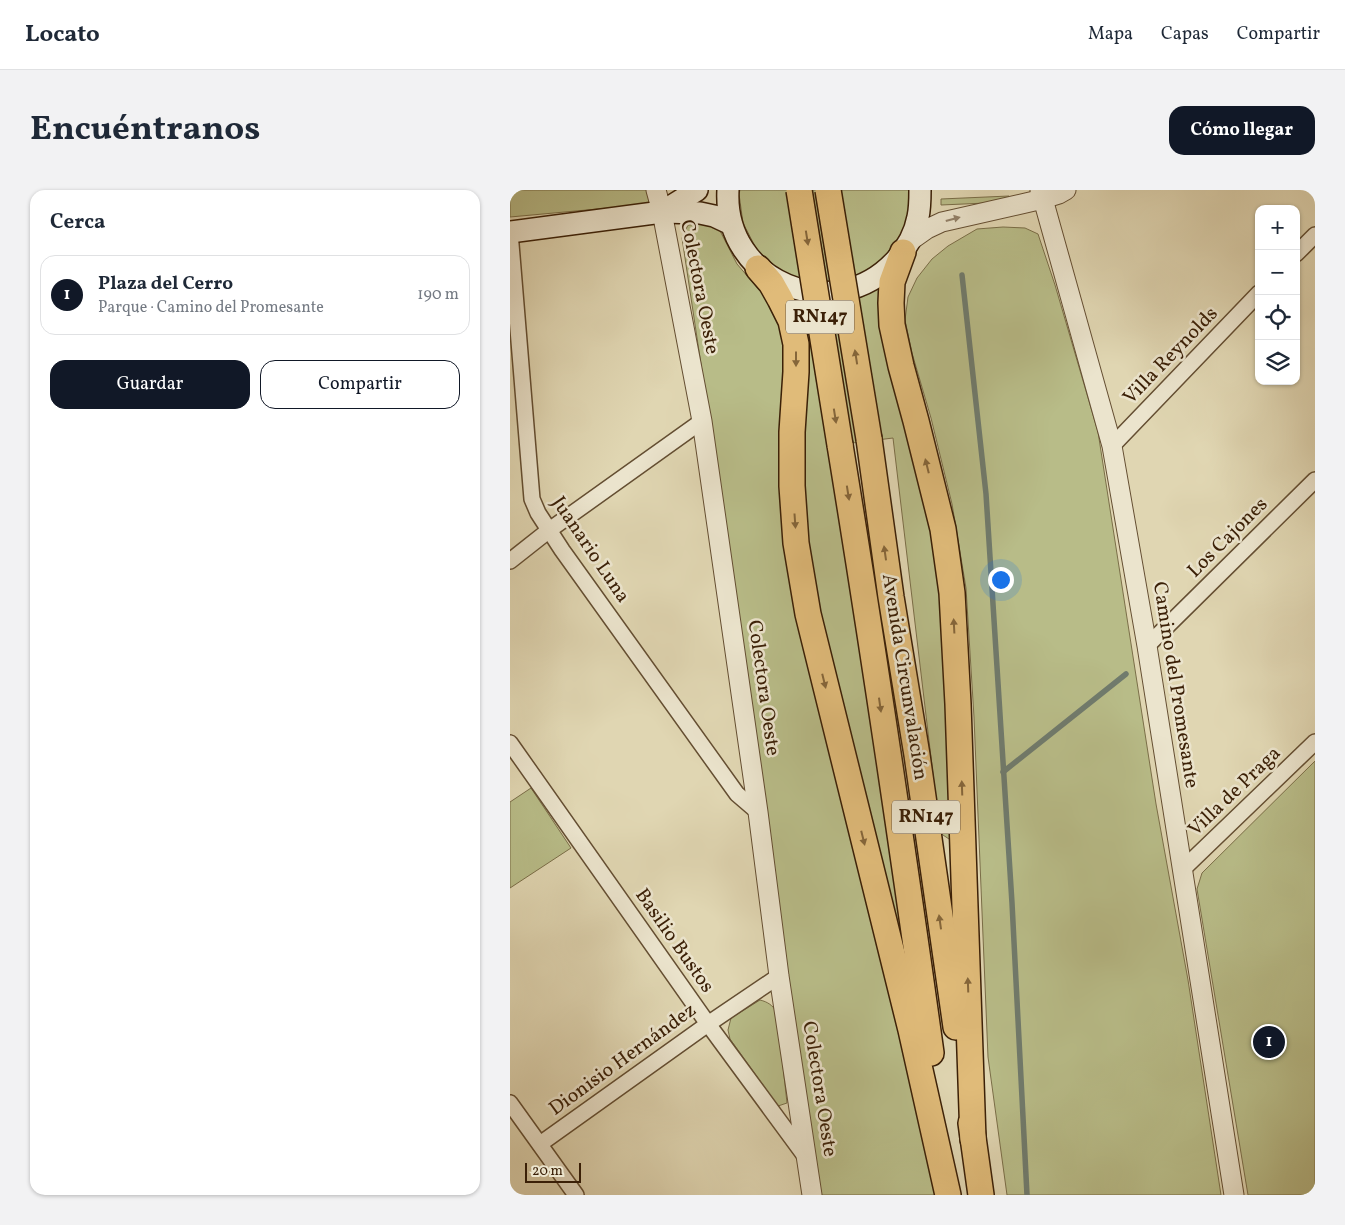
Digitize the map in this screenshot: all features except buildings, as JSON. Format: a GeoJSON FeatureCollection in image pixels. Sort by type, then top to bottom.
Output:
{"type":"FeatureCollection","features":[{"type":"Feature","properties":{"kind":"highway","name":"Avenida Circunvalación"},"geometry":{"type":"LineString","coordinates":[[799,190],[866,603],[918,960],[949,1195]]}},
{"type":"Feature","properties":{"kind":"highway","name":"Avenida Circunvalación"},"geometry":{"type":"LineString","coordinates":[[828,190],[870,439],[981,1195]]}},
{"type":"Feature","properties":{"kind":"highway"},"geometry":{"type":"LineString","coordinates":[[906,246],[892,282],[892,325],[943,529],[952,593],[960,743],[973,1139]]}},
{"type":"Feature","properties":{"kind":"highway"},"geometry":{"type":"LineString","coordinates":[[758,268],[771,283],[791,321],[796,344],[792,432],[792,486],[796,543],[808,614],[911,1030],[949,1195]]}},
{"type":"Feature","properties":{"kind":"main road"},"geometry":{"type":"LineString","coordinates":[[662,212],[697,190]]}},
{"type":"Feature","properties":{"kind":"main road"},"geometry":{"type":"LineString","coordinates":[[728,190],[727,203],[731,224],[737,240],[758,268],[778,281],[799,290],[823,293],[846,290],[868,282],[887,269],[906,246],[918,216],[920,190]]}},
{"type":"Feature","properties":{"kind":"main road"},"geometry":{"type":"LineString","coordinates":[[510,232],[662,212],[700,213],[714,216],[731,224]]}},
{"type":"Feature","properties":{"kind":"street","name":"Colectora Oeste"},"geometry":{"type":"LineString","coordinates":[[656,190],[662,212],[702,421],[758,812],[779,976],[812,1195]]}},
{"type":"Feature","properties":{"kind":"street"},"geometry":{"type":"LineString","coordinates":[[906,246],[927,229],[942,222],[1042,194],[1059,194],[1066,190]]}},
{"type":"Feature","properties":{"kind":"street","name":"Camino del Promesante"},"geometry":{"type":"LineString","coordinates":[[1042,194],[1112,446],[1147,646],[1234,1195]]}},
{"type":"Feature","properties":{"kind":"street","name":"Juanario Luna"},"geometry":{"type":"LineString","coordinates":[[510,232],[532,499],[548,531],[737,794],[758,812]]}},
{"type":"Feature","properties":{"kind":"street"},"geometry":{"type":"LineString","coordinates":[[1300,250],[1315,235]]}},
{"type":"Feature","properties":{"kind":"street","name":"Villa Reynolds"},"geometry":{"type":"LineString","coordinates":[[1112,446],[1257,295]]}},
{"type":"Feature","properties":{"kind":"street"},"geometry":{"type":"LineString","coordinates":[[510,561],[548,531],[702,421]]}},
{"type":"Feature","properties":{"kind":"street","name":"Los Cajones"},"geometry":{"type":"LineString","coordinates":[[1147,646],[1315,480]]}},
{"type":"Feature","properties":{"kind":"street","name":"Villa de Praga"},"geometry":{"type":"LineString","coordinates":[[1182,870],[1315,742]]}},
{"type":"Feature","properties":{"kind":"street","name":"Basilio Bustos"},"geometry":{"type":"LineString","coordinates":[[510,743],[708,1024],[808,1159]]}},
{"type":"Feature","properties":{"kind":"street","name":"Dionisio Hernández"},"geometry":{"type":"LineString","coordinates":[[540,1144],[708,1024],[779,976]]}},
{"type":"Feature","properties":{"kind":"street"},"geometry":{"type":"LineString","coordinates":[[510,1103],[576,1195]]}},
{"type":"Feature","properties":{"kind":"green space"},"geometry":{"type":"Polygon","coordinates":[[[510,190],[647,190],[652,204],[510,217],[510,190]]]}},
{"type":"Feature","properties":{"kind":"green space"},"geometry":{"type":"Polygon","coordinates":[[[740,190],[911,190],[909,217],[899,241],[882,262],[859,277],[833,283],[806,281],[778,270],[757,250],[743,223],[740,190]]]}},
{"type":"Feature","properties":{"kind":"green space"},"geometry":{"type":"Polygon","coordinates":[[[1009,196],[1009,202],[941,205],[941,199],[1009,196]]]}},
{"type":"Feature","properties":{"kind":"green space"},"geometry":{"type":"Polygon","coordinates":[[[688,225],[717,225],[737,264],[772,305],[791,338],[787,492],[839,771],[937,1195],[819,1195],[787,973],[749,683],[682,238],[688,225]]]}},
{"type":"Feature","properties":{"kind":"green space"},"geometry":{"type":"Polygon","coordinates":[[[1025,228],[1038,234],[1098,432],[1156,804],[1188,980],[1221,1195],[1007,1195],[988,1057],[974,717],[966,588],[952,504],[905,320],[908,297],[917,278],[932,259],[948,246],[977,229],[1025,228]]]}},
{"type":"Feature","properties":{"kind":"green space"},"geometry":{"type":"Polygon","coordinates":[[[886,281],[945,579],[958,845],[940,833],[893,438],[828,446],[904,939],[892,931],[805,552],[784,292],[856,298],[878,289],[886,281]]]}},
{"type":"Feature","properties":{"kind":"green space"},"geometry":{"type":"Polygon","coordinates":[[[1315,761],[1315,1195],[1248,1195],[1197,889],[1202,873],[1315,761]]]}},
{"type":"Feature","properties":{"kind":"green space"},"geometry":{"type":"Polygon","coordinates":[[[531,788],[571,848],[510,888],[510,802],[531,788]]]}},
{"type":"Feature","properties":{"kind":"green space"},"geometry":{"type":"Polygon","coordinates":[[[760,1000],[770,1004],[777,1012],[787,1103],[778,1106],[730,1039],[728,1030],[731,1018],[760,1000]]]}},
{"type":"Feature","properties":{"kind":"waterway"},"geometry":{"type":"LineString","coordinates":[[962,275],[986,494],[1012,903],[1027,1195]]}},
{"type":"Feature","properties":{"kind":"waterway"},"geometry":{"type":"LineString","coordinates":[[1003,772],[1126,674]]}},
{"type":"Feature","properties":{"kind":"place","name":"Plaza del Cerro"},"geometry":{"type":"Point","coordinates":[1269,1042]}}]}
